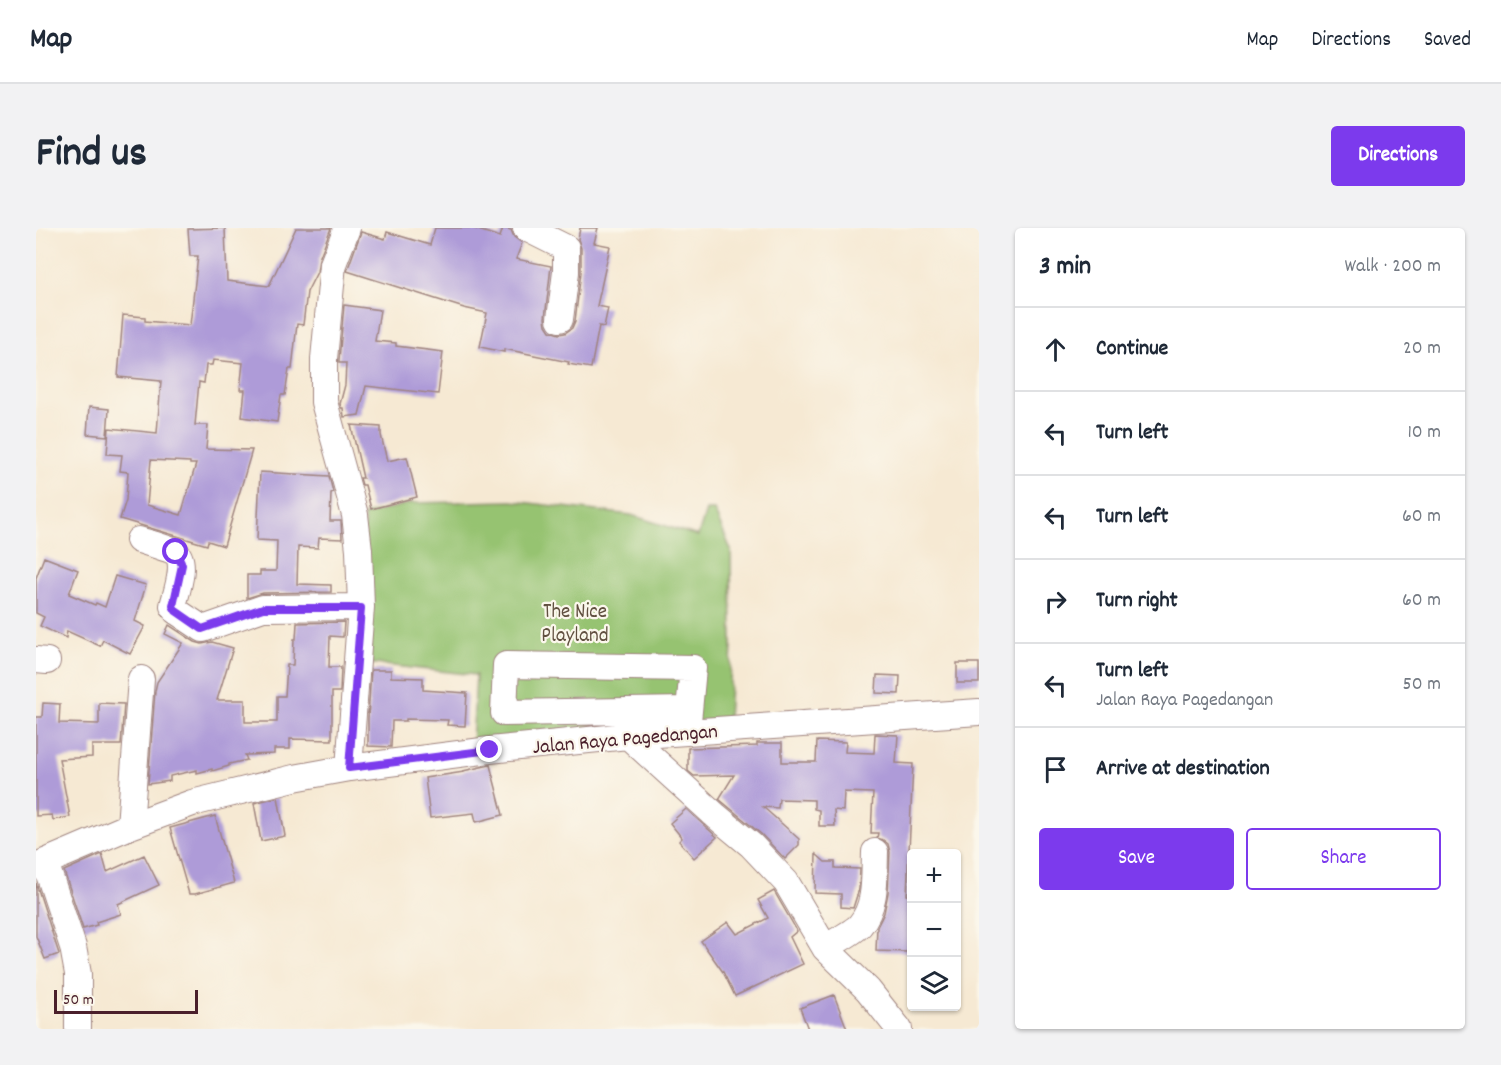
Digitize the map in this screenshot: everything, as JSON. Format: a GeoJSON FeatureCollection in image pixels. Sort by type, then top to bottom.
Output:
{"type":"FeatureCollection","features":[{"type":"Feature","properties":{"kind":"street"},"geometry":{"type":"LineString","coordinates":[[347,228],[333,264],[324,358],[324,402],[355,515],[360,550],[361,608],[349,768]]}},
{"type":"Feature","properties":{"kind":"street"},"geometry":{"type":"LineString","coordinates":[[526,228],[566,248],[566,273],[560,319]]}},
{"type":"Feature","properties":{"kind":"street"},"geometry":{"type":"LineString","coordinates":[[139,540],[176,552],[182,565],[173,606],[176,611],[202,629],[263,608],[361,608]]}},
{"type":"Feature","properties":{"kind":"street"},"geometry":{"type":"LineString","coordinates":[[506,664],[693,668],[688,721],[504,713],[506,664]]}},
{"type":"Feature","properties":{"kind":"street"},"geometry":{"type":"LineString","coordinates":[[129,826],[141,679]]}},
{"type":"Feature","properties":{"kind":"street","name":"Jalan Raya Pagedangan"},"geometry":{"type":"LineString","coordinates":[[40,864],[129,826],[192,803],[294,777],[349,768],[490,750],[628,736],[688,721],[979,712]]}},
{"type":"Feature","properties":{"kind":"street"},"geometry":{"type":"LineString","coordinates":[[628,736],[751,845],[786,882],[825,948],[868,990],[899,1029]]}},
{"type":"Feature","properties":{"kind":"street"},"geometry":{"type":"LineString","coordinates":[[825,948],[860,926],[868,912],[873,901],[875,852]]}},
{"type":"Feature","properties":{"kind":"street"},"geometry":{"type":"LineString","coordinates":[[40,864],[73,947],[78,974],[78,1029]]}},
{"type":"Feature","properties":{"kind":"green space","name":"The Nice Playland"},"geometry":{"type":"Polygon","coordinates":[[[512,501],[631,515],[698,536],[706,510],[714,510],[731,550],[732,645],[728,720],[472,746],[476,675],[366,663],[364,515],[411,503],[512,501]]]}},
{"type":"Feature","properties":{"kind":"building"},"geometry":{"type":"Polygon","coordinates":[[[225,228],[227,281],[269,286],[296,228],[331,228],[319,259],[317,272],[307,292],[303,325],[297,324],[292,369],[289,369],[285,395],[281,395],[277,422],[242,417],[245,390],[240,390],[243,363],[213,360],[212,365],[206,365],[204,383],[199,382],[195,425],[208,425],[206,449],[252,450],[224,546],[208,541],[207,545],[120,519],[126,500],[128,472],[120,471],[122,455],[107,454],[109,428],[157,433],[161,381],[118,377],[123,315],[145,317],[145,321],[190,325],[198,256],[190,256],[188,229],[225,228]],[[151,460],[147,505],[181,515],[196,464],[190,464],[190,462],[151,460]]]}},
{"type":"Feature","properties":{"kind":"building"},"geometry":{"type":"Polygon","coordinates":[[[435,228],[472,228],[500,237],[503,228],[511,230],[514,237],[522,243],[516,259],[551,266],[545,318],[550,331],[559,334],[572,328],[575,321],[581,272],[581,248],[578,239],[580,228],[598,228],[594,243],[610,246],[597,306],[608,308],[604,327],[599,326],[591,368],[504,349],[504,352],[480,347],[487,313],[464,308],[347,271],[361,232],[385,239],[387,232],[430,245],[435,228]]]}},
{"type":"Feature","properties":{"kind":"building"},"geometry":{"type":"Polygon","coordinates":[[[344,305],[380,310],[375,341],[443,352],[438,394],[366,386],[359,415],[344,417],[340,404],[345,385],[346,363],[339,363],[339,360],[344,305]]]}},
{"type":"Feature","properties":{"kind":"building"},"geometry":{"type":"Polygon","coordinates":[[[89,407],[109,409],[107,436],[87,434],[89,407]]]}},
{"type":"Feature","properties":{"kind":"building"},"geometry":{"type":"Polygon","coordinates":[[[351,425],[381,427],[387,461],[407,457],[417,497],[371,509],[365,485],[362,485],[360,478],[363,478],[351,425]]]}},
{"type":"Feature","properties":{"kind":"building"},"geometry":{"type":"Polygon","coordinates":[[[260,472],[329,476],[333,492],[331,493],[330,521],[341,521],[342,539],[319,538],[318,548],[298,547],[297,584],[331,585],[331,592],[263,593],[247,598],[247,575],[260,575],[260,571],[276,571],[277,541],[257,540],[260,472]]]}},
{"type":"Feature","properties":{"kind":"building"},"geometry":{"type":"Polygon","coordinates":[[[44,557],[78,570],[69,594],[95,605],[96,603],[105,607],[115,576],[146,585],[135,621],[145,626],[130,654],[103,640],[100,646],[67,631],[66,638],[40,626],[44,617],[36,613],[36,578],[44,557]]]}},
{"type":"Feature","properties":{"kind":"building"},"geometry":{"type":"Polygon","coordinates":[[[344,622],[343,637],[330,636],[329,667],[341,667],[340,692],[332,692],[332,740],[290,739],[290,749],[274,749],[274,754],[245,755],[247,760],[229,764],[229,766],[212,771],[212,769],[197,773],[197,770],[170,776],[170,781],[148,784],[157,682],[183,643],[165,634],[169,625],[195,642],[202,644],[212,642],[233,648],[217,700],[245,700],[245,722],[277,722],[277,696],[285,696],[287,665],[293,665],[297,623],[344,622]]]}},
{"type":"Feature","properties":{"kind":"building"},"geometry":{"type":"Polygon","coordinates":[[[957,663],[979,663],[979,683],[957,683],[957,663]]]}},
{"type":"Feature","properties":{"kind":"building"},"geometry":{"type":"Polygon","coordinates":[[[371,670],[391,670],[391,677],[423,678],[423,690],[467,693],[465,726],[447,725],[448,720],[392,721],[391,747],[368,746],[371,670]]]}},
{"type":"Feature","properties":{"kind":"building"},"geometry":{"type":"Polygon","coordinates":[[[877,675],[900,676],[899,694],[876,693],[877,675]]]}},
{"type":"Feature","properties":{"kind":"building"},"geometry":{"type":"Polygon","coordinates":[[[43,703],[60,704],[59,723],[99,724],[99,703],[124,704],[121,745],[92,745],[92,757],[59,759],[70,817],[53,820],[52,815],[36,816],[36,717],[42,717],[43,703]]]}},
{"type":"Feature","properties":{"kind":"building"},"geometry":{"type":"Polygon","coordinates":[[[875,734],[898,735],[896,763],[913,764],[909,849],[907,849],[907,952],[876,951],[877,927],[884,913],[888,893],[890,852],[888,844],[877,838],[878,833],[871,833],[873,793],[844,792],[843,811],[834,810],[835,826],[819,826],[819,810],[814,809],[814,800],[779,799],[778,808],[763,807],[799,839],[799,845],[785,859],[761,834],[719,799],[734,775],[694,776],[688,771],[688,748],[782,743],[782,762],[816,762],[817,741],[846,742],[845,752],[874,753],[875,734]]]}},
{"type":"Feature","properties":{"kind":"building"},"geometry":{"type":"Polygon","coordinates":[[[490,765],[503,815],[476,822],[474,813],[430,818],[425,778],[490,765]]]}},
{"type":"Feature","properties":{"kind":"building"},"geometry":{"type":"Polygon","coordinates":[[[278,797],[285,836],[261,841],[254,803],[278,797]]]}},
{"type":"Feature","properties":{"kind":"building"},"geometry":{"type":"Polygon","coordinates":[[[686,809],[717,837],[694,858],[679,841],[682,838],[670,823],[686,809]]]}},
{"type":"Feature","properties":{"kind":"building"},"geometry":{"type":"Polygon","coordinates":[[[215,816],[234,883],[189,894],[170,828],[215,816]]]}},
{"type":"Feature","properties":{"kind":"building"},"geometry":{"type":"Polygon","coordinates":[[[102,854],[107,872],[144,855],[159,885],[118,904],[121,914],[83,929],[64,871],[102,854]]]}},
{"type":"Feature","properties":{"kind":"building"},"geometry":{"type":"Polygon","coordinates":[[[816,854],[825,862],[835,862],[835,868],[860,869],[859,889],[853,908],[841,907],[841,894],[815,893],[816,854]]]}},
{"type":"Feature","properties":{"kind":"building"},"geometry":{"type":"Polygon","coordinates":[[[36,883],[59,954],[45,959],[36,936],[36,883]]]}},
{"type":"Feature","properties":{"kind":"building"},"geometry":{"type":"Polygon","coordinates":[[[774,891],[797,931],[790,937],[803,964],[735,996],[723,972],[701,941],[728,922],[737,934],[768,918],[758,900],[774,891]]]}},
{"type":"Feature","properties":{"kind":"building"},"geometry":{"type":"Polygon","coordinates":[[[834,995],[847,1029],[808,1029],[800,1008],[834,995]]]}},
{"type":"Feature","properties":{"kind":"route"},"geometry":{"type":"LineString","coordinates":[[176,552],[182,565],[173,606],[176,611],[202,629],[263,608],[361,608],[349,768],[490,750]]}}]}
